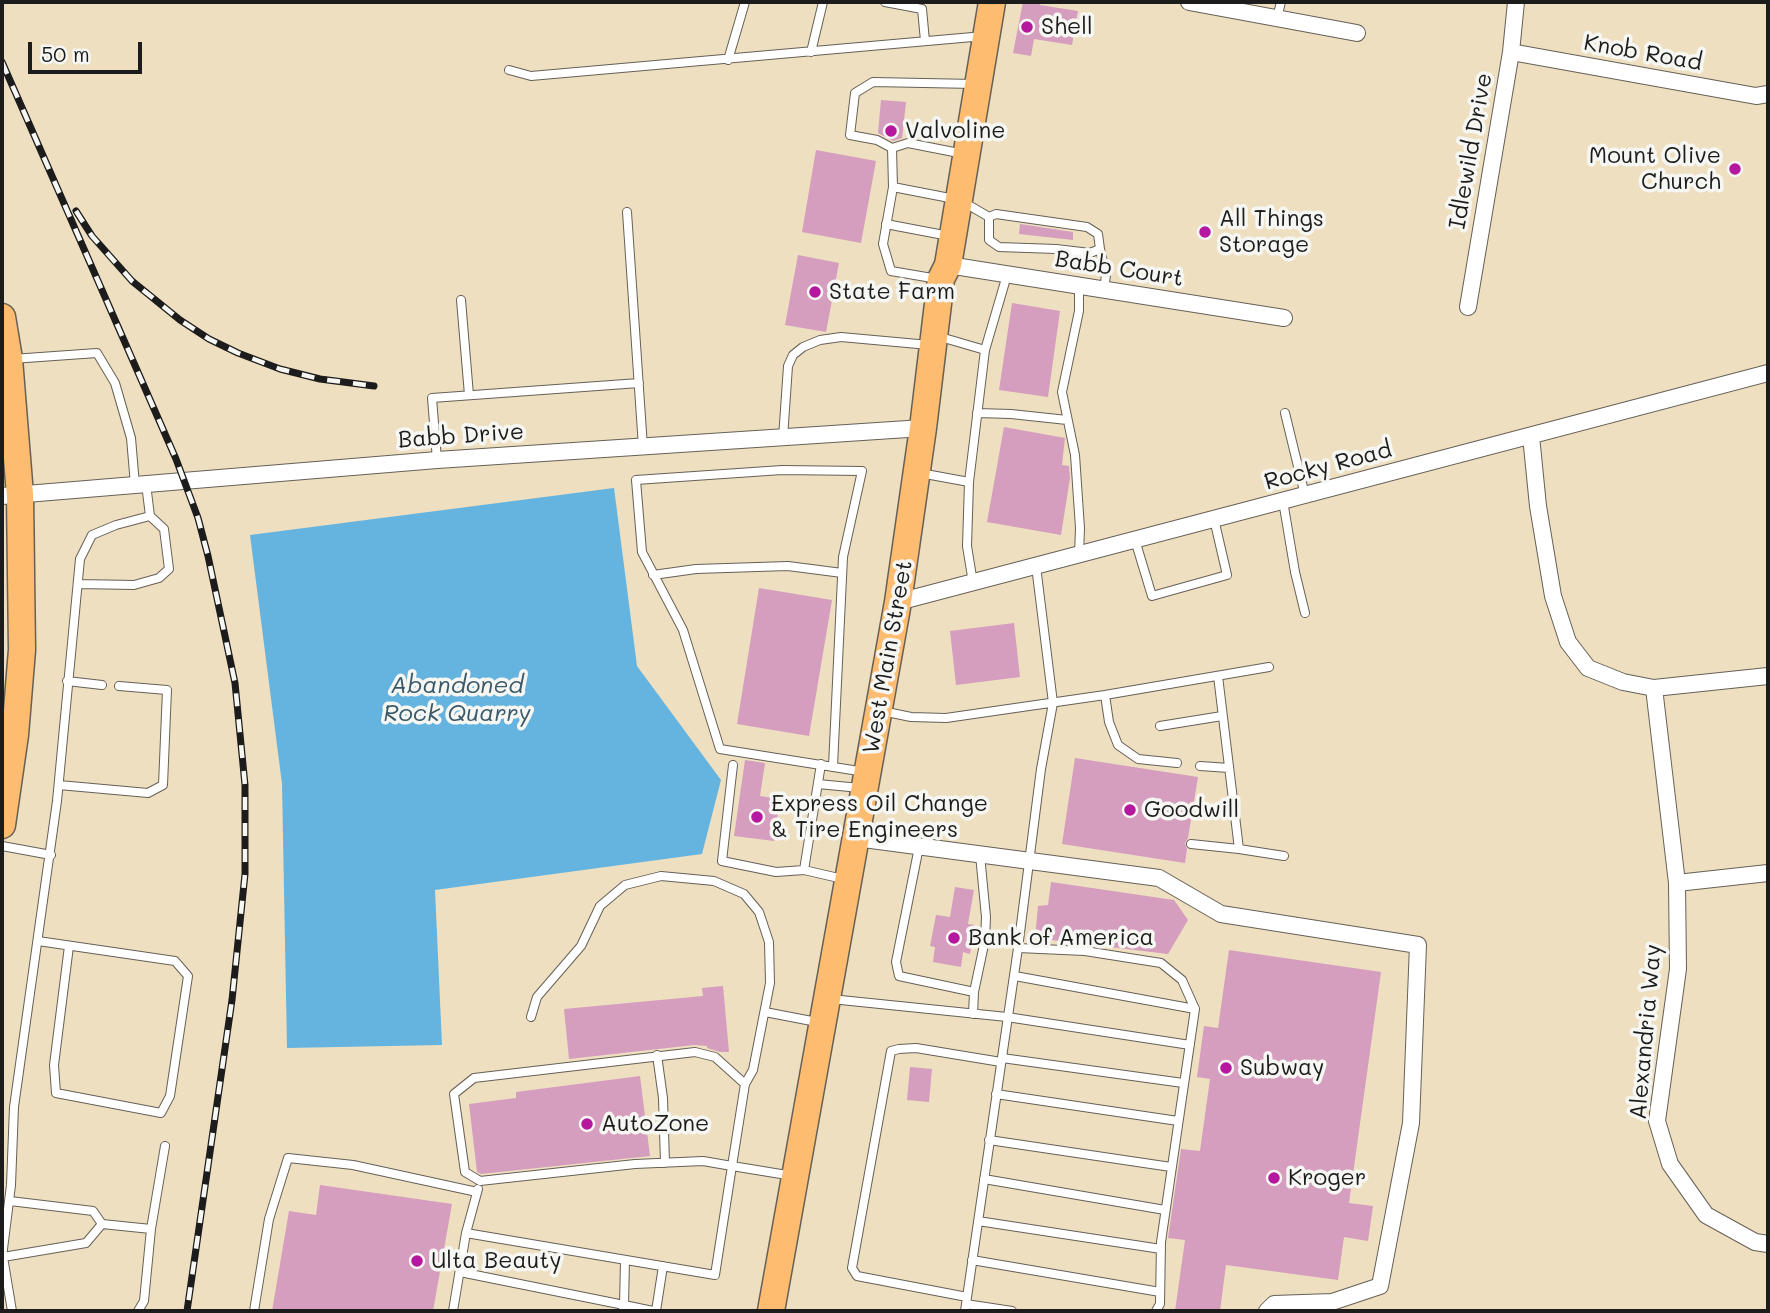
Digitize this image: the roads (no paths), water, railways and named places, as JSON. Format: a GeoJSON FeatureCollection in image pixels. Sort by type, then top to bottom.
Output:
{"type":"FeatureCollection","features":[{"type":"Feature","properties":{"kind":"main road","name":"West Main Street"},"geometry":{"type":"LineString","coordinates":[[771,1311],[898,602],[934,340],[992,2]]}},
{"type":"Feature","properties":{"kind":"main road"},"geometry":{"type":"LineString","coordinates":[[2,317],[9,359],[11,496],[22,650],[15,735],[2,820]]}},
{"type":"Feature","properties":{"kind":"street"},"geometry":{"type":"LineString","coordinates":[[1189,2],[1279,10],[1357,33]]}},
{"type":"Feature","properties":{"kind":"street","name":"Idlewild Drive"},"geometry":{"type":"LineString","coordinates":[[1468,307],[1511,52],[1516,2]]}},
{"type":"Feature","properties":{"kind":"street","name":"Knob Road"},"geometry":{"type":"LineString","coordinates":[[1511,52],[1756,96],[1768,94]]}},
{"type":"Feature","properties":{"kind":"street","name":"Babb Court"},"geometry":{"type":"LineString","coordinates":[[945,272],[1007,275],[1284,318]]}},
{"type":"Feature","properties":{"kind":"street","name":"Rocky Road"},"geometry":{"type":"LineString","coordinates":[[898,602],[1768,373]]}},
{"type":"Feature","properties":{"kind":"street","name":"Babb Drive"},"geometry":{"type":"LineString","coordinates":[[11,496],[437,460],[923,428]]}},
{"type":"Feature","properties":{"kind":"street"},"geometry":{"type":"LineString","coordinates":[[1531,436],[1538,506],[1553,596],[1568,642],[1588,668],[1623,682],[1654,688],[1768,676]]}},
{"type":"Feature","properties":{"kind":"street","name":"Alexandria Way"},"geometry":{"type":"LineString","coordinates":[[1654,688],[1677,883],[1678,969],[1657,1121],[1670,1164],[1706,1214],[1755,1242],[1768,1244]]}},
{"type":"Feature","properties":{"kind":"street"},"geometry":{"type":"LineString","coordinates":[[856,838],[1159,878],[1221,914],[1418,945],[1411,1123],[1380,1286],[1332,1302],[1274,1304],[1267,1311]]}},
{"type":"Feature","properties":{"kind":"street"},"geometry":{"type":"LineString","coordinates":[[1677,883],[1768,873]]}},
{"type":"Feature","properties":{"kind":"lane"},"geometry":{"type":"LineString","coordinates":[[728,60],[745,2]]}},
{"type":"Feature","properties":{"kind":"lane"},"geometry":{"type":"LineString","coordinates":[[811,52],[823,2]]}},
{"type":"Feature","properties":{"kind":"lane"},"geometry":{"type":"LineString","coordinates":[[885,2],[922,9],[925,41]]}},
{"type":"Feature","properties":{"kind":"lane"},"geometry":{"type":"LineString","coordinates":[[509,70],[531,76],[987,35]]}},
{"type":"Feature","properties":{"kind":"lane"},"geometry":{"type":"LineString","coordinates":[[967,154],[908,144],[892,148],[877,140],[849,135],[855,93],[873,82],[978,84]]}},
{"type":"Feature","properties":{"kind":"lane"},"geometry":{"type":"LineString","coordinates":[[892,148],[892,187],[883,243],[891,271],[945,272]]}},
{"type":"Feature","properties":{"kind":"lane"},"geometry":{"type":"LineString","coordinates":[[892,187],[960,200],[989,217]]}},
{"type":"Feature","properties":{"kind":"lane"},"geometry":{"type":"LineString","coordinates":[[627,212],[643,447]]}},
{"type":"Feature","properties":{"kind":"lane"},"geometry":{"type":"LineString","coordinates":[[989,217],[996,214],[1087,227],[1098,234],[1106,275],[1104,290]]}},
{"type":"Feature","properties":{"kind":"lane"},"geometry":{"type":"LineString","coordinates":[[989,217],[989,240],[999,247],[1090,253],[1100,249]]}},
{"type":"Feature","properties":{"kind":"lane"},"geometry":{"type":"LineString","coordinates":[[886,225],[952,237]]}},
{"type":"Feature","properties":{"kind":"lane"},"geometry":{"type":"LineString","coordinates":[[973,583],[967,546],[969,482],[985,350],[1007,275]]}},
{"type":"Feature","properties":{"kind":"lane"},"geometry":{"type":"LineString","coordinates":[[1079,286],[1079,311],[1062,393],[1076,455],[1079,555]]}},
{"type":"Feature","properties":{"kind":"lane"},"geometry":{"type":"LineString","coordinates":[[461,300],[469,395]]}},
{"type":"Feature","properties":{"kind":"lane"},"geometry":{"type":"LineString","coordinates":[[783,438],[788,366],[793,355],[803,347],[820,340],[841,337],[934,340],[985,350]]}},
{"type":"Feature","properties":{"kind":"lane"},"geometry":{"type":"LineString","coordinates":[[9,359],[97,353],[115,383],[150,516],[164,529],[169,569],[159,578],[134,585],[78,584]]}},
{"type":"Feature","properties":{"kind":"lane"},"geometry":{"type":"LineString","coordinates":[[437,460],[432,398],[639,383]]}},
{"type":"Feature","properties":{"kind":"lane"},"geometry":{"type":"LineString","coordinates":[[977,413],[1067,420]]}},
{"type":"Feature","properties":{"kind":"lane"},"geometry":{"type":"LineString","coordinates":[[1285,413],[1305,495]]}},
{"type":"Feature","properties":{"kind":"lane"},"geometry":{"type":"LineString","coordinates":[[833,766],[843,556],[862,471],[782,470],[636,480],[642,552],[683,630],[720,749],[833,766],[867,780]]}},
{"type":"Feature","properties":{"kind":"lane"},"geometry":{"type":"LineString","coordinates":[[917,472],[969,482]]}},
{"type":"Feature","properties":{"kind":"lane"},"geometry":{"type":"LineString","coordinates":[[1283,501],[1305,613]]}},
{"type":"Feature","properties":{"kind":"lane"},"geometry":{"type":"LineString","coordinates":[[12,1311],[3,1257],[10,1201],[14,1107],[51,855],[80,559],[93,535],[116,525],[150,516]]}},
{"type":"Feature","properties":{"kind":"lane"},"geometry":{"type":"LineString","coordinates":[[1135,540],[1152,596],[1227,575],[1214,519]]}},
{"type":"Feature","properties":{"kind":"lane"},"geometry":{"type":"LineString","coordinates":[[653,575],[696,569],[789,566],[842,573]]}},
{"type":"Feature","properties":{"kind":"lane"},"geometry":{"type":"LineString","coordinates":[[966,1304],[1015,976],[1041,769],[1054,703],[1036,566]]}},
{"type":"Feature","properties":{"kind":"lane"},"geometry":{"type":"LineString","coordinates":[[879,711],[911,717],[946,718],[1269,667]]}},
{"type":"Feature","properties":{"kind":"lane"},"geometry":{"type":"LineString","coordinates":[[1218,676],[1239,849]]}},
{"type":"Feature","properties":{"kind":"lane"},"geometry":{"type":"LineString","coordinates":[[67,681],[102,684]]}},
{"type":"Feature","properties":{"kind":"lane"},"geometry":{"type":"LineString","coordinates":[[59,785],[148,793],[163,785],[167,690],[119,686]]}},
{"type":"Feature","properties":{"kind":"lane"},"geometry":{"type":"LineString","coordinates":[[1105,695],[1109,722],[1118,745],[1138,759],[1177,763]]}},
{"type":"Feature","properties":{"kind":"lane"},"geometry":{"type":"LineString","coordinates":[[1160,726],[1222,716]]}},
{"type":"Feature","properties":{"kind":"lane"},"geometry":{"type":"LineString","coordinates":[[804,870],[821,764]]}},
{"type":"Feature","properties":{"kind":"lane"},"geometry":{"type":"LineString","coordinates":[[733,765],[722,861],[776,872],[804,870],[849,881]]}},
{"type":"Feature","properties":{"kind":"lane"},"geometry":{"type":"LineString","coordinates":[[1200,766],[1229,768]]}},
{"type":"Feature","properties":{"kind":"lane"},"geometry":{"type":"LineString","coordinates":[[818,784],[867,780]]}},
{"type":"Feature","properties":{"kind":"lane"},"geometry":{"type":"LineString","coordinates":[[1191,844],[1284,856]]}},
{"type":"Feature","properties":{"kind":"lane"},"geometry":{"type":"LineString","coordinates":[[2,846],[51,855]]}},
{"type":"Feature","properties":{"kind":"lane"},"geometry":{"type":"LineString","coordinates":[[919,846],[896,962],[899,976],[974,992]]}},
{"type":"Feature","properties":{"kind":"lane"},"geometry":{"type":"LineString","coordinates":[[972,1014],[985,940],[986,917],[980,856]]}},
{"type":"Feature","properties":{"kind":"lane"},"geometry":{"type":"LineString","coordinates":[[466,1233],[715,1275],[744,1084],[753,1070],[770,983],[769,942],[759,912],[744,894],[714,881],[661,876],[625,885],[600,906],[581,946],[537,997],[531,1017]]}},
{"type":"Feature","properties":{"kind":"lane"},"geometry":{"type":"LineString","coordinates":[[38,941],[175,961],[188,976],[170,1097],[161,1113],[56,1093],[54,1065],[69,946]]}},
{"type":"Feature","properties":{"kind":"lane"},"geometry":{"type":"LineString","coordinates":[[1018,948],[1085,951],[1161,964],[1181,981],[1195,1009],[1165,1210],[1160,1304],[1156,1311]]}},
{"type":"Feature","properties":{"kind":"lane"},"geometry":{"type":"LineString","coordinates":[[1015,976],[1195,1009]]}},
{"type":"Feature","properties":{"kind":"lane"},"geometry":{"type":"LineString","coordinates":[[765,1012],[972,1014],[1190,1045]]}},
{"type":"Feature","properties":{"kind":"lane"},"geometry":{"type":"LineString","coordinates":[[1012,1311],[966,1304],[857,1276],[852,1268],[891,1052],[916,1048],[1183,1083]]}},
{"type":"Feature","properties":{"kind":"lane"},"geometry":{"type":"LineString","coordinates":[[744,1084],[715,1057],[695,1052],[474,1078],[454,1094],[465,1172],[480,1181],[703,1161],[796,1177]]}},
{"type":"Feature","properties":{"kind":"lane"},"geometry":{"type":"LineString","coordinates":[[657,1055],[663,1098],[665,1163]]}},
{"type":"Feature","properties":{"kind":"lane"},"geometry":{"type":"LineString","coordinates":[[996,1094],[1178,1121]]}},
{"type":"Feature","properties":{"kind":"lane"},"geometry":{"type":"LineString","coordinates":[[989,1140],[1171,1167]]}},
{"type":"Feature","properties":{"kind":"lane"},"geometry":{"type":"LineString","coordinates":[[138,1311],[144,1301],[151,1229],[165,1146]]}},
{"type":"Feature","properties":{"kind":"lane"},"geometry":{"type":"LineString","coordinates":[[254,1311],[269,1219],[288,1158],[353,1165],[477,1192]]}},
{"type":"Feature","properties":{"kind":"lane"},"geometry":{"type":"LineString","coordinates":[[984,1179],[1165,1210]]}},
{"type":"Feature","properties":{"kind":"lane"},"geometry":{"type":"LineString","coordinates":[[453,1311],[466,1233],[480,1181]]}},
{"type":"Feature","properties":{"kind":"lane"},"geometry":{"type":"LineString","coordinates":[[10,1201],[93,1211],[102,1224],[151,1229]]}},
{"type":"Feature","properties":{"kind":"lane"},"geometry":{"type":"LineString","coordinates":[[978,1221],[1161,1249]]}},
{"type":"Feature","properties":{"kind":"lane"},"geometry":{"type":"LineString","coordinates":[[3,1257],[86,1243],[102,1224]]}},
{"type":"Feature","properties":{"kind":"lane"},"geometry":{"type":"LineString","coordinates":[[624,1308],[625,1260]]}},
{"type":"Feature","properties":{"kind":"lane"},"geometry":{"type":"LineString","coordinates":[[972,1261],[1160,1292]]}},
{"type":"Feature","properties":{"kind":"lane"},"geometry":{"type":"LineString","coordinates":[[460,1272],[624,1308],[655,1311],[663,1266]]}},
{"type":"Feature","properties":{"kind":"water","name":"Abandoned Rock Quarry"},"geometry":{"type":"Polygon","coordinates":[[[614,488],[637,666],[721,780],[702,854],[435,890],[442,1045],[287,1048],[282,784],[250,535],[614,488]]]}},
{"type":"Feature","properties":{"kind":"railway"},"geometry":{"type":"LineString","coordinates":[[2,62],[176,459],[198,518],[235,683],[245,785],[245,874],[232,1000],[187,1311]]}},
{"type":"Feature","properties":{"kind":"railway"},"geometry":{"type":"LineString","coordinates":[[76,211],[92,236],[132,281],[180,320],[209,339],[280,369],[320,379],[374,386]]}},
{"type":"Feature","properties":{"kind":"place","name":"Shell"},"geometry":{"type":"Point","coordinates":[1027,27]}},
{"type":"Feature","properties":{"kind":"place","name":"Valvoline"},"geometry":{"type":"Point","coordinates":[891,131]}},
{"type":"Feature","properties":{"kind":"place","name":"Mount Olive Church"},"geometry":{"type":"Point","coordinates":[1735,169]}},
{"type":"Feature","properties":{"kind":"place","name":"All Things Storage"},"geometry":{"type":"Point","coordinates":[1205,232]}},
{"type":"Feature","properties":{"kind":"place","name":"State Farm"},"geometry":{"type":"Point","coordinates":[815,292]}},
{"type":"Feature","properties":{"kind":"place","name":"Goodwill"},"geometry":{"type":"Point","coordinates":[1130,810]}},
{"type":"Feature","properties":{"kind":"place","name":"Express Oil Change & Tire Engineers"},"geometry":{"type":"Point","coordinates":[757,817]}},
{"type":"Feature","properties":{"kind":"place","name":"Bank of America"},"geometry":{"type":"Point","coordinates":[954,938]}},
{"type":"Feature","properties":{"kind":"place","name":"Subway"},"geometry":{"type":"Point","coordinates":[1226,1068]}},
{"type":"Feature","properties":{"kind":"place","name":"AutoZone"},"geometry":{"type":"Point","coordinates":[587,1124]}},
{"type":"Feature","properties":{"kind":"place","name":"Kroger"},"geometry":{"type":"Point","coordinates":[1274,1178]}},
{"type":"Feature","properties":{"kind":"place","name":"Ulta Beauty"},"geometry":{"type":"Point","coordinates":[417,1261]}}]}
